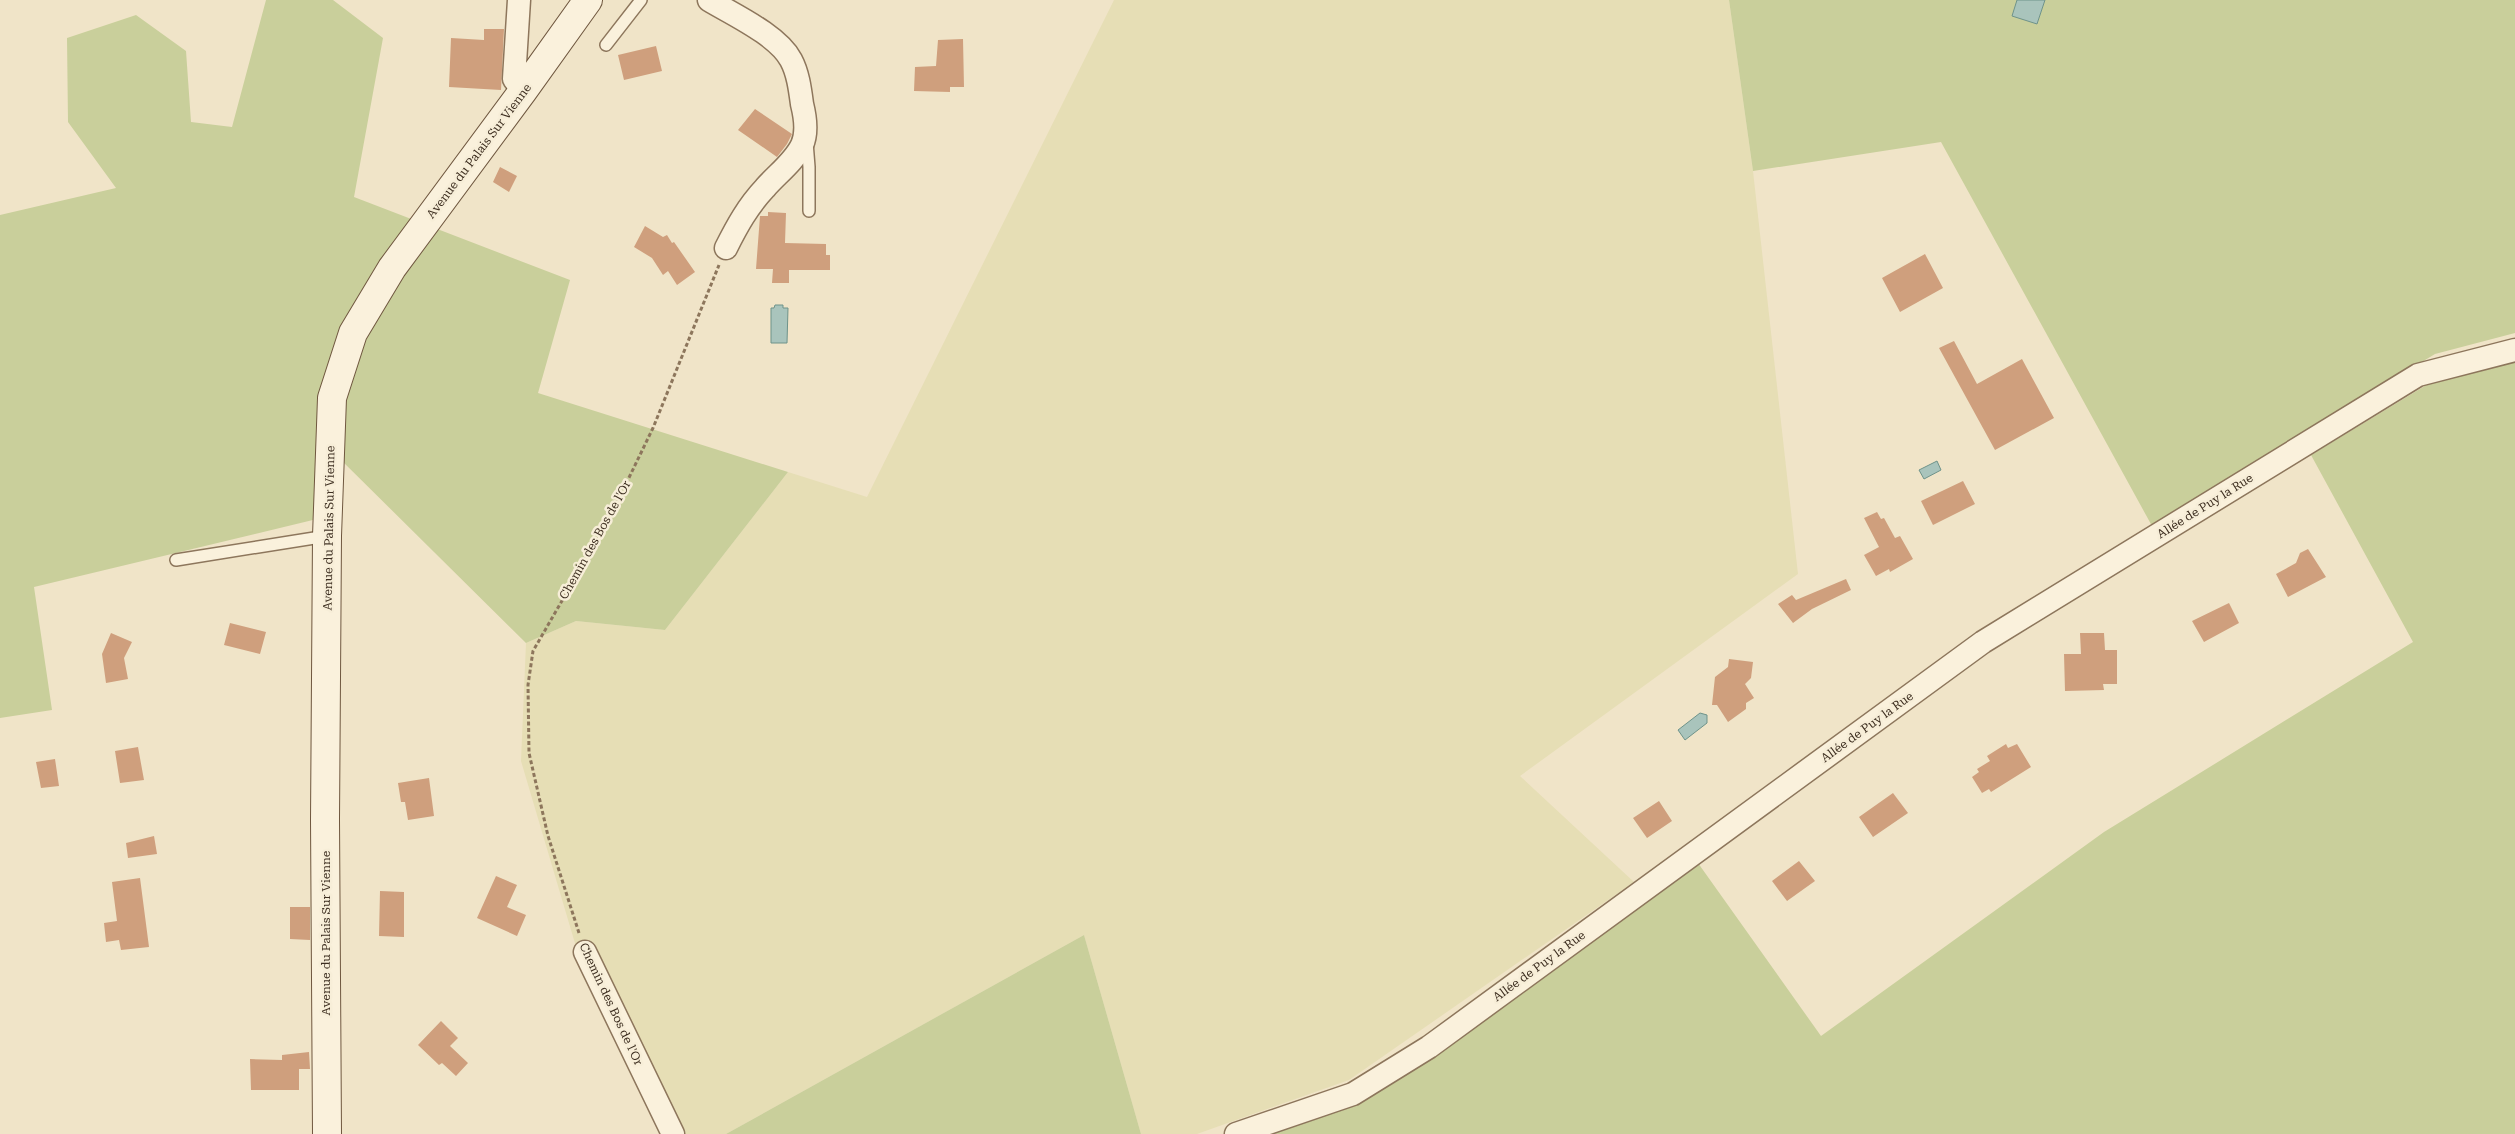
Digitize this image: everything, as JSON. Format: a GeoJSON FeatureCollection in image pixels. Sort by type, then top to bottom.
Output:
{"type":"FeatureCollection","features":[{"type":"Feature","properties":{"kind":"main road","name":"Avenue du Palais Sur Vienne"},"geometry":{"type":"LineString","coordinates":[[327,1134],[327,536],[332,398],[353,333],[392,268],[588,0]]}},
{"type":"Feature","properties":{"kind":"street"},"geometry":{"type":"LineString","coordinates":[[518,0],[514,79],[523,91]]}},
{"type":"Feature","properties":{"kind":"street"},"geometry":{"type":"LineString","coordinates":[[709,0],[763,33],[779,45],[791,59],[798,77],[806,133],[802,144],[790,161],[765,187],[740,219],[726,248]]}},
{"type":"Feature","properties":{"kind":"street","name":"Allée de Puy la Rue"},"geometry":{"type":"LineString","coordinates":[[1236,1134],[1353,1094],[1429,1047],[1983,642],[2385,395],[2418,375],[2515,350]]}},
{"type":"Feature","properties":{"kind":"street","name":"Chemin des Bos de l'Or"},"geometry":{"type":"LineString","coordinates":[[585,952],[673,1134]]}},
{"type":"Feature","properties":{"kind":"lane"},"geometry":{"type":"LineString","coordinates":[[606,45],[641,0]]}},
{"type":"Feature","properties":{"kind":"lane"},"geometry":{"type":"LineString","coordinates":[[806,133],[809,167],[809,211]]}},
{"type":"Feature","properties":{"kind":"lane"},"geometry":{"type":"LineString","coordinates":[[176,560],[327,536]]}},
{"type":"Feature","properties":{"kind":"path","name":"Chemin des Bos de l'Or"},"geometry":{"type":"LineString","coordinates":[[585,952],[548,836],[529,753],[528,685],[533,651],[608,521],[654,428],[726,248]]}},
{"type":"Feature","properties":{"kind":"shaded area"},"geometry":{"type":"Polygon","coordinates":[[[1114,0],[1729,0],[1753,171],[1798,574],[1520,776],[1634,882],[1349,1080],[1197,1134],[1141,1134],[1084,935],[726,1134],[677,1134],[582,967],[521,761],[526,643],[576,621],[665,630],[788,472],[867,497],[1114,0]]]}},
{"type":"Feature","properties":{"kind":"green space"},"geometry":{"type":"Polygon","coordinates":[[[266,0],[333,0],[383,38],[354,197],[570,280],[538,393],[788,472],[665,630],[576,621],[526,643],[338,457],[317,519],[34,587],[52,710],[0,718],[0,215],[116,188],[68,122],[67,38],[136,15],[186,51],[191,122],[232,127],[266,0]]]}},
{"type":"Feature","properties":{"kind":"green space"},"geometry":{"type":"Polygon","coordinates":[[[1729,0],[2515,0],[2515,333],[2435,354],[2152,526],[1941,142],[1753,171],[1729,0]]]}},
{"type":"Feature","properties":{"kind":"green space"},"geometry":{"type":"Polygon","coordinates":[[[2515,360],[2515,1134],[1265,1134],[1362,1101],[1698,863],[1821,1036],[2104,832],[2413,642],[2311,455],[2433,381],[2515,360]]]}},
{"type":"Feature","properties":{"kind":"green space"},"geometry":{"type":"Polygon","coordinates":[[[1084,935],[1141,1134],[726,1134],[1084,935]]]}},
{"type":"Feature","properties":{"kind":"water"},"geometry":{"type":"Polygon","coordinates":[[[2017,0],[2045,0],[2037,24],[2012,16],[2017,0]]]}},
{"type":"Feature","properties":{"kind":"water"},"geometry":{"type":"Polygon","coordinates":[[[775,305],[783,305],[783,308],[788,308],[787,343],[771,343],[771,308],[774,308],[775,305]]]}},
{"type":"Feature","properties":{"kind":"water"},"geometry":{"type":"Polygon","coordinates":[[[1937,461],[1941,470],[1924,479],[1919,470],[1937,461]]]}},
{"type":"Feature","properties":{"kind":"water"},"geometry":{"type":"Polygon","coordinates":[[[1700,713],[1707,715],[1707,723],[1685,740],[1678,730],[1700,713]]]}},
{"type":"Feature","properties":{"kind":"building"},"geometry":{"type":"Polygon","coordinates":[[[484,29],[504,29],[501,90],[449,87],[451,38],[484,40],[484,29]]]}},
{"type":"Feature","properties":{"kind":"building"},"geometry":{"type":"Polygon","coordinates":[[[963,39],[964,87],[950,87],[950,92],[914,91],[915,67],[936,66],[938,40],[963,39]]]}},
{"type":"Feature","properties":{"kind":"building"},"geometry":{"type":"Polygon","coordinates":[[[656,46],[662,71],[624,80],[618,55],[656,46]]]}},
{"type":"Feature","properties":{"kind":"building"},"geometry":{"type":"Polygon","coordinates":[[[755,109],[792,134],[777,157],[738,130],[755,109]]]}},
{"type":"Feature","properties":{"kind":"building"},"geometry":{"type":"Polygon","coordinates":[[[500,167],[517,176],[509,192],[493,182],[500,167]]]}},
{"type":"Feature","properties":{"kind":"building"},"geometry":{"type":"Polygon","coordinates":[[[768,212],[786,213],[785,243],[826,244],[826,255],[830,255],[830,270],[789,270],[789,283],[772,283],[773,269],[756,269],[760,216],[768,216],[768,212]]]}},
{"type":"Feature","properties":{"kind":"building"},"geometry":{"type":"Polygon","coordinates":[[[645,226],[663,237],[667,235],[695,272],[677,285],[668,271],[663,275],[652,258],[634,247],[645,226]]]}},
{"type":"Feature","properties":{"kind":"building"},"geometry":{"type":"Polygon","coordinates":[[[1925,254],[1943,288],[1900,312],[1882,278],[1925,254]]]}},
{"type":"Feature","properties":{"kind":"building"},"geometry":{"type":"Polygon","coordinates":[[[1954,341],[1977,384],[2022,359],[2054,418],[1995,450],[1939,348],[1954,341]]]}},
{"type":"Feature","properties":{"kind":"building"},"geometry":{"type":"Polygon","coordinates":[[[1963,481],[1975,504],[1933,525],[1921,501],[1963,481]]]}},
{"type":"Feature","properties":{"kind":"building"},"geometry":{"type":"Polygon","coordinates":[[[1877,512],[1881,519],[1884,518],[1895,538],[1900,536],[1913,559],[1890,572],[1889,569],[1876,576],[1864,555],[1879,547],[1864,518],[1877,512]]]}},
{"type":"Feature","properties":{"kind":"building"},"geometry":{"type":"Polygon","coordinates":[[[2308,549],[2326,577],[2288,597],[2276,574],[2296,563],[2300,553],[2308,549]]]}},
{"type":"Feature","properties":{"kind":"building"},"geometry":{"type":"Polygon","coordinates":[[[1846,579],[1851,590],[1812,609],[1793,623],[1778,604],[1792,595],[1796,600],[1846,579]]]}},
{"type":"Feature","properties":{"kind":"building"},"geometry":{"type":"Polygon","coordinates":[[[2229,603],[2239,623],[2204,642],[2192,621],[2229,603]]]}},
{"type":"Feature","properties":{"kind":"building"},"geometry":{"type":"Polygon","coordinates":[[[230,623],[266,632],[260,654],[224,645],[230,623]]]}},
{"type":"Feature","properties":{"kind":"building"},"geometry":{"type":"Polygon","coordinates":[[[111,633],[132,642],[124,658],[128,679],[106,683],[102,654],[111,633]]]}},
{"type":"Feature","properties":{"kind":"building"},"geometry":{"type":"Polygon","coordinates":[[[2080,633],[2104,633],[2105,650],[2117,650],[2117,684],[2103,684],[2104,690],[2065,691],[2064,654],[2081,654],[2080,633]]]}},
{"type":"Feature","properties":{"kind":"building"},"geometry":{"type":"Polygon","coordinates":[[[1729,659],[1753,662],[1751,678],[1745,684],[1754,698],[1746,703],[1746,709],[1728,722],[1717,705],[1712,705],[1715,677],[1728,667],[1729,659]]]}},
{"type":"Feature","properties":{"kind":"building"},"geometry":{"type":"Polygon","coordinates":[[[2006,744],[2008,748],[2017,744],[2031,767],[1991,792],[1989,789],[1982,793],[1972,777],[1979,772],[1977,769],[1990,761],[1987,756],[2006,744]]]}},
{"type":"Feature","properties":{"kind":"building"},"geometry":{"type":"Polygon","coordinates":[[[138,747],[144,780],[120,783],[115,751],[138,747]]]}},
{"type":"Feature","properties":{"kind":"building"},"geometry":{"type":"Polygon","coordinates":[[[55,759],[59,786],[41,788],[36,762],[55,759]]]}},
{"type":"Feature","properties":{"kind":"building"},"geometry":{"type":"Polygon","coordinates":[[[429,778],[434,816],[408,820],[405,802],[401,802],[398,783],[429,778]]]}},
{"type":"Feature","properties":{"kind":"building"},"geometry":{"type":"Polygon","coordinates":[[[1893,793],[1908,813],[1873,837],[1859,817],[1893,793]]]}},
{"type":"Feature","properties":{"kind":"building"},"geometry":{"type":"Polygon","coordinates":[[[1659,801],[1672,821],[1647,838],[1633,818],[1659,801]]]}},
{"type":"Feature","properties":{"kind":"building"},"geometry":{"type":"Polygon","coordinates":[[[154,836],[157,854],[128,858],[126,843],[154,836]]]}},
{"type":"Feature","properties":{"kind":"building"},"geometry":{"type":"Polygon","coordinates":[[[1799,861],[1815,881],[1787,901],[1772,881],[1799,861]]]}},
{"type":"Feature","properties":{"kind":"building"},"geometry":{"type":"Polygon","coordinates":[[[496,876],[517,885],[507,907],[526,915],[517,936],[477,918],[496,876]]]}},
{"type":"Feature","properties":{"kind":"building"},"geometry":{"type":"Polygon","coordinates":[[[140,878],[149,947],[121,950],[119,940],[106,942],[104,923],[117,921],[112,882],[140,878]]]}},
{"type":"Feature","properties":{"kind":"building"},"geometry":{"type":"Polygon","coordinates":[[[380,891],[404,892],[404,937],[379,936],[380,891]]]}},
{"type":"Feature","properties":{"kind":"building"},"geometry":{"type":"Polygon","coordinates":[[[290,907],[310,907],[310,940],[290,939],[290,907]]]}},
{"type":"Feature","properties":{"kind":"building"},"geometry":{"type":"Polygon","coordinates":[[[441,1021],[458,1038],[450,1046],[468,1063],[456,1076],[442,1063],[439,1065],[418,1045],[441,1021]]]}},
{"type":"Feature","properties":{"kind":"building"},"geometry":{"type":"Polygon","coordinates":[[[309,1052],[310,1069],[299,1069],[299,1090],[251,1090],[250,1059],[282,1060],[282,1055],[309,1052]]]}}]}
